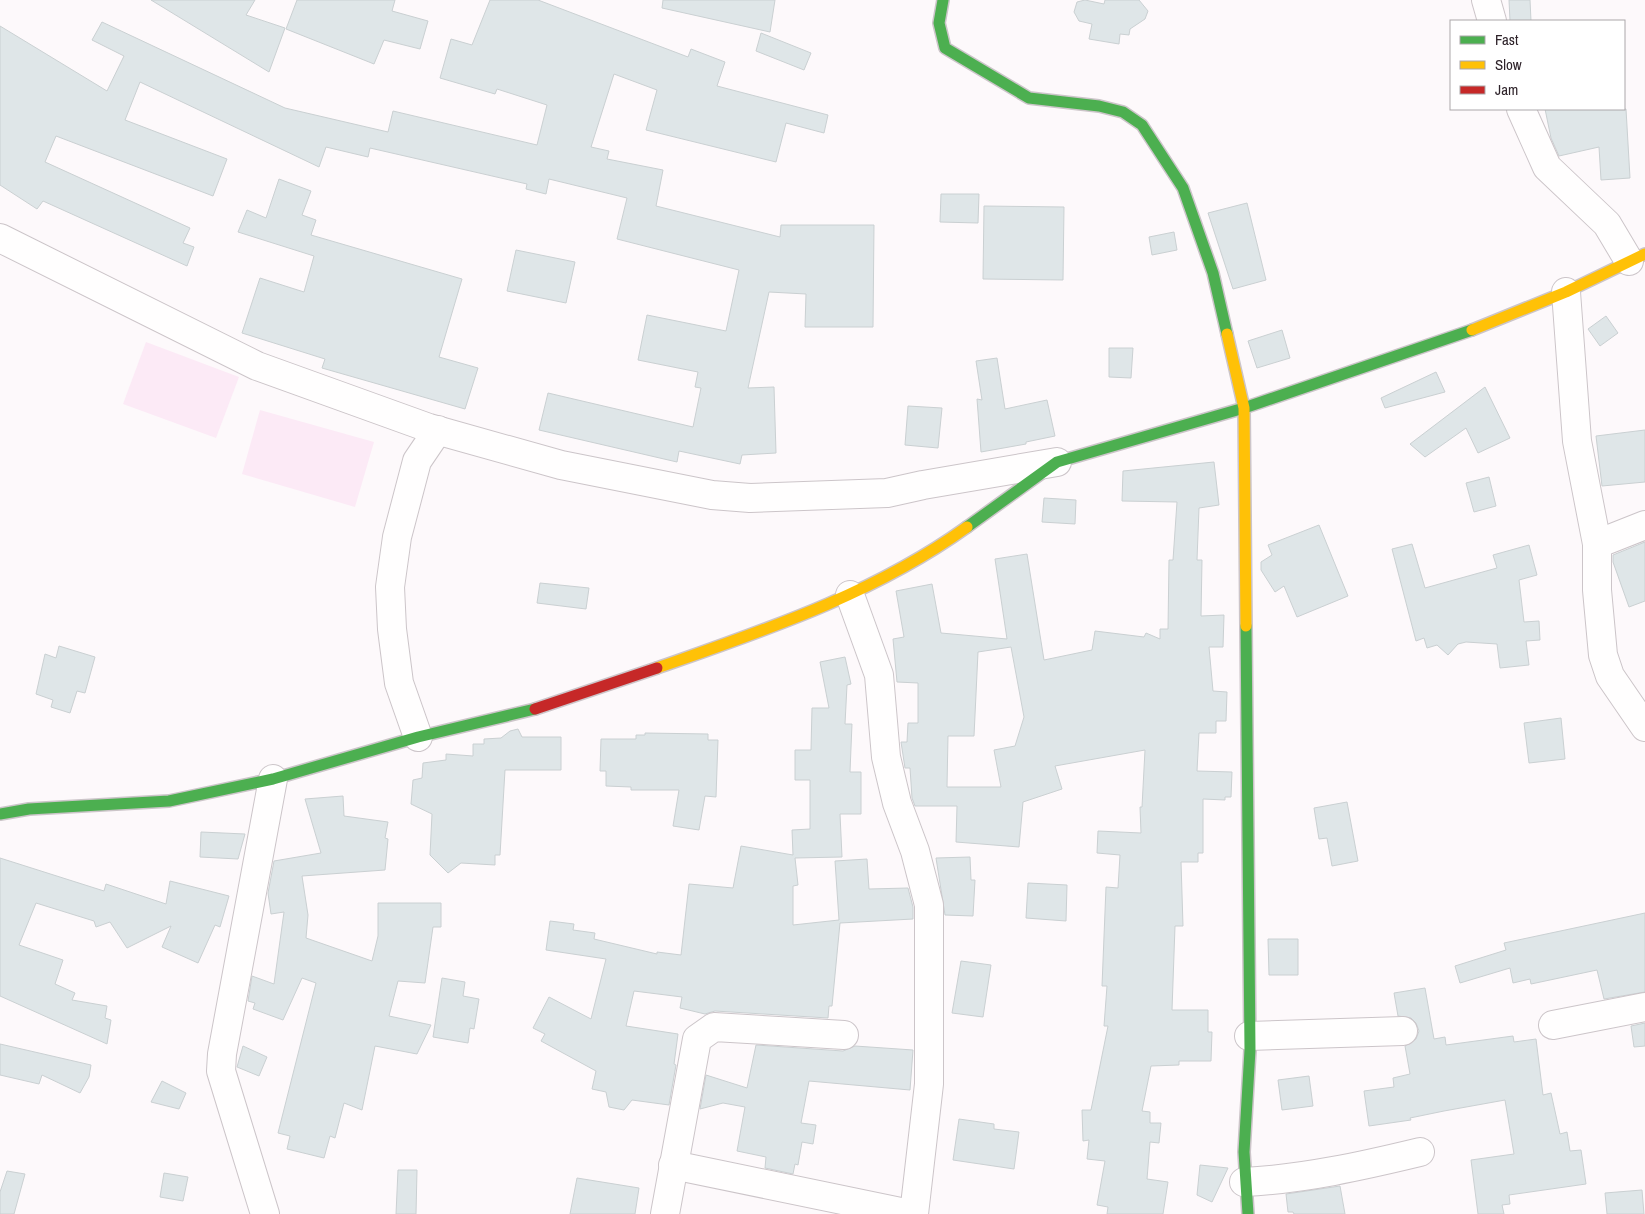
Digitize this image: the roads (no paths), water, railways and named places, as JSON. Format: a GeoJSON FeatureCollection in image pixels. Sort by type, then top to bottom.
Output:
{"type":"FeatureCollection","features":[{"type":"Feature","properties":{"kind":"street"},"geometry":{"type":"LineString","coordinates":[[943,0],[939,23],[945,48],[976,68],[1029,98],[1099,106],[1123,112],[1142,125],[1182,188],[1213,273],[1244,408],[1249,1036],[1243,1122],[1244,1182],[1248,1214]]}},
{"type":"Feature","properties":{"kind":"street"},"geometry":{"type":"LineString","coordinates":[[1486,0],[1492,20]]}},
{"type":"Feature","properties":{"kind":"street"},"geometry":{"type":"LineString","coordinates":[[0,238],[257,366],[438,430],[561,466],[712,495],[750,498],[886,493],[1057,462],[1244,408],[1476,329],[1566,292],[1637,258],[1607,224],[1547,167],[1520,110]]}},
{"type":"Feature","properties":{"kind":"street"},"geometry":{"type":"LineString","coordinates":[[1566,292],[1577,441],[1596,544],[1597,590],[1603,655],[1610,676],[1645,727]]}},
{"type":"Feature","properties":{"kind":"street"},"geometry":{"type":"LineString","coordinates":[[418,737],[400,683],[392,629],[390,587],[397,537],[417,461],[438,430]]}},
{"type":"Feature","properties":{"kind":"street"},"geometry":{"type":"LineString","coordinates":[[0,814],[29,809],[169,801],[273,780],[418,737],[582,694],[746,637],[865,589],[957,534],[1057,462]]}},
{"type":"Feature","properties":{"kind":"street"},"geometry":{"type":"LineString","coordinates":[[1596,544],[1645,524]]}},
{"type":"Feature","properties":{"kind":"street"},"geometry":{"type":"LineString","coordinates":[[850,595],[879,675],[886,757],[897,803],[915,850],[929,905],[929,1084],[914,1214]]}},
{"type":"Feature","properties":{"kind":"street"},"geometry":{"type":"LineString","coordinates":[[264,1214],[221,1071],[222,1054],[273,780]]}},
{"type":"Feature","properties":{"kind":"street"},"geometry":{"type":"LineString","coordinates":[[1553,1025],[1645,1007]]}},
{"type":"Feature","properties":{"kind":"street"},"geometry":{"type":"LineString","coordinates":[[666,1214],[672,1166],[697,1040],[714,1028],[746,1028],[844,1035]]}},
{"type":"Feature","properties":{"kind":"street"},"geometry":{"type":"LineString","coordinates":[[1249,1036],[1403,1031]]}},
{"type":"Feature","properties":{"kind":"street"},"geometry":{"type":"LineString","coordinates":[[1244,1182],[1277,1180],[1371,1164],[1420,1152]]}},
{"type":"Feature","properties":{"kind":"street"},"geometry":{"type":"LineString","coordinates":[[672,1166],[910,1214]]}}]}
